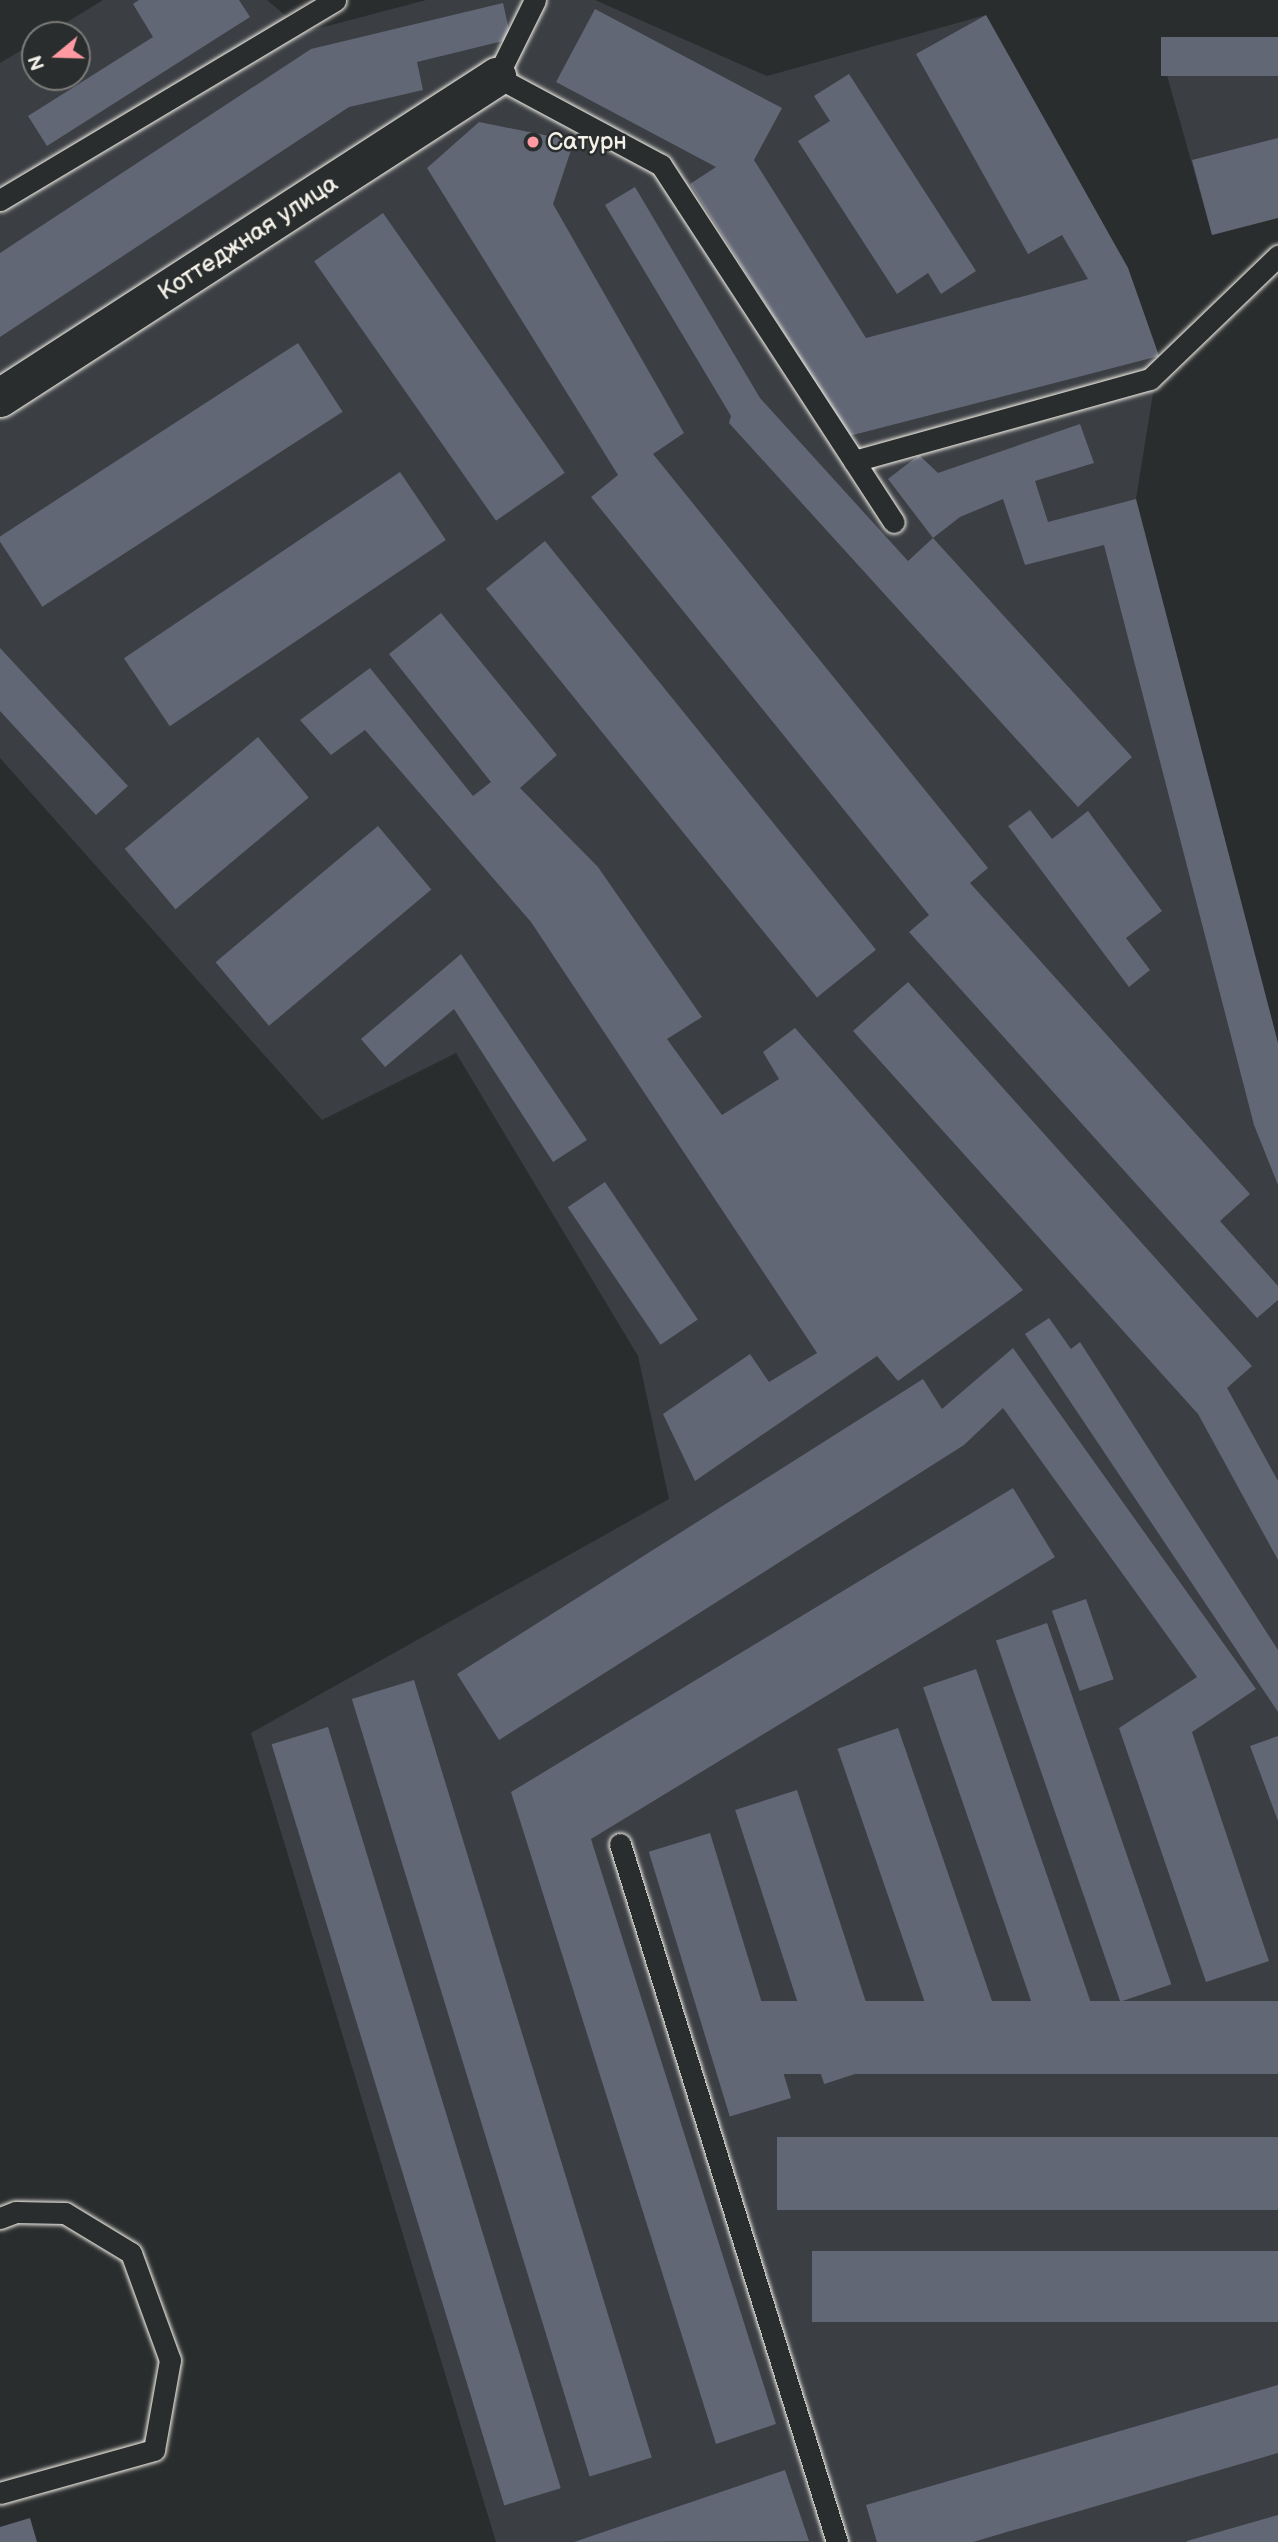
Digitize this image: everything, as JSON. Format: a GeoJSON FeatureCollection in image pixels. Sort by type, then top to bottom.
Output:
{"type":"FeatureCollection","features":[{"type":"Feature","properties":{"kind":"street","name":"Коттеджная улица"},"geometry":{"type":"LineString","coordinates":[[0,398],[497,77]]}},
{"type":"Feature","properties":{"kind":"lane"},"geometry":{"type":"LineString","coordinates":[[0,200],[335,0]]}},
{"type":"Feature","properties":{"kind":"lane"},"geometry":{"type":"LineString","coordinates":[[536,0],[497,77],[661,165],[894,522]]}},
{"type":"Feature","properties":{"kind":"lane"},"geometry":{"type":"LineString","coordinates":[[854,461],[1150,379],[1278,256]]}},
{"type":"Feature","properties":{"kind":"lane"},"geometry":{"type":"LineString","coordinates":[[620,1844],[837,2542]]}},
{"type":"Feature","properties":{"kind":"lane"},"geometry":{"type":"LineString","coordinates":[[0,2218],[16,2212],[65,2213],[131,2253],[170,2360],[154,2450],[0,2493]]}},
{"type":"Feature","properties":{"kind":"shaded area"},"geometry":{"type":"Polygon","coordinates":[[[103,0],[267,0],[305,32],[426,0],[595,0],[767,76],[986,15],[1128,268],[1159,356],[1136,499],[1278,1043],[1278,2542],[496,2542],[251,1733],[669,1499],[638,1356],[456,1053],[322,1120],[0,758],[0,63],[21,50],[21,91],[91,91],[91,21],[69,21],[103,0]]]}},
{"type":"Feature","properties":{"kind":"shaded area"},"geometry":{"type":"Polygon","coordinates":[[[1278,37],[1278,218],[1212,235],[1164,65],[1278,37]]]}},
{"type":"Feature","properties":{"kind":"building"},"geometry":{"type":"Polygon","coordinates":[[[139,0],[239,0],[250,17],[47,146],[28,116],[68,91],[91,91],[91,76],[153,37],[133,4],[139,0]]]}},
{"type":"Feature","properties":{"kind":"building"},"geometry":{"type":"Polygon","coordinates":[[[503,3],[511,39],[417,62],[423,90],[349,107],[0,337],[0,253],[311,49],[503,3]]]}},
{"type":"Feature","properties":{"kind":"building"},"geometry":{"type":"Polygon","coordinates":[[[595,9],[782,108],[754,160],[866,338],[1088,279],[1062,235],[1028,254],[916,54],[986,15],[1128,268],[1159,356],[849,436],[690,184],[716,167],[556,82],[595,9]]]}},
{"type":"Feature","properties":{"kind":"building"},"geometry":{"type":"Polygon","coordinates":[[[1161,37],[1278,37],[1278,76],[1161,76],[1161,37]]]}},
{"type":"Feature","properties":{"kind":"building"},"geometry":{"type":"Polygon","coordinates":[[[849,74],[976,271],[941,294],[928,273],[897,294],[798,141],[830,121],[814,96],[849,74]]]}},
{"type":"Feature","properties":{"kind":"building"},"geometry":{"type":"Polygon","coordinates":[[[479,122],[574,141],[553,204],[684,433],[653,454],[988,868],[970,883],[1250,1194],[1220,1221],[1278,1286],[1278,1300],[1257,1318],[909,932],[929,915],[591,497],[618,475],[427,168],[479,122]]]}},
{"type":"Feature","properties":{"kind":"building"},"geometry":{"type":"Polygon","coordinates":[[[1278,138],[1278,218],[1212,235],[1192,160],[1278,138]]]}},
{"type":"Feature","properties":{"kind":"building"},"geometry":{"type":"Polygon","coordinates":[[[635,187],[760,398],[908,561],[933,538],[1132,757],[1078,807],[729,423],[731,416],[605,205],[635,187]]]}},
{"type":"Feature","properties":{"kind":"building"},"geometry":{"type":"Polygon","coordinates":[[[383,213],[565,473],[496,521],[314,261],[383,213]]]}},
{"type":"Feature","properties":{"kind":"building"},"geometry":{"type":"Polygon","coordinates":[[[298,343],[343,412],[42,607],[0,541],[0,537],[298,343]]]}},
{"type":"Feature","properties":{"kind":"building"},"geometry":{"type":"Polygon","coordinates":[[[1080,424],[1094,463],[1035,481],[1048,522],[1136,499],[1278,1043],[1278,1185],[1254,1125],[1104,545],[1025,565],[1003,499],[960,517],[933,538],[888,479],[919,455],[938,473],[1080,424]]]}},
{"type":"Feature","properties":{"kind":"building"},"geometry":{"type":"Polygon","coordinates":[[[400,472],[446,540],[170,726],[124,658],[400,472]]]}},
{"type":"Feature","properties":{"kind":"building"},"geometry":{"type":"Polygon","coordinates":[[[545,541],[876,950],[817,998],[486,589],[545,541]]]}},
{"type":"Feature","properties":{"kind":"building"},"geometry":{"type":"Polygon","coordinates":[[[441,613],[557,755],[520,788],[598,867],[702,1017],[667,1039],[722,1115],[779,1079],[763,1052],[795,1028],[1023,1290],[898,1381],[877,1356],[695,1481],[663,1414],[750,1354],[769,1382],[817,1353],[531,922],[365,730],[331,755],[300,720],[370,668],[473,796],[491,782],[389,654],[441,613]]]}},
{"type":"Feature","properties":{"kind":"building"},"geometry":{"type":"Polygon","coordinates":[[[0,648],[128,786],[96,815],[0,711],[0,648]]]}},
{"type":"Feature","properties":{"kind":"building"},"geometry":{"type":"Polygon","coordinates":[[[258,737],[309,798],[175,909],[125,849],[258,737]]]}},
{"type":"Feature","properties":{"kind":"building"},"geometry":{"type":"Polygon","coordinates":[[[1030,810],[1052,839],[1088,811],[1162,911],[1126,938],[1150,970],[1129,987],[1008,826],[1030,810]]]}},
{"type":"Feature","properties":{"kind":"building"},"geometry":{"type":"Polygon","coordinates":[[[378,826],[431,890],[269,1026],[216,962],[378,826]]]}},
{"type":"Feature","properties":{"kind":"building"},"geometry":{"type":"Polygon","coordinates":[[[461,954],[587,1140],[553,1162],[454,1009],[385,1067],[361,1039],[461,954]]]}},
{"type":"Feature","properties":{"kind":"building"},"geometry":{"type":"Polygon","coordinates":[[[908,982],[1252,1366],[1227,1388],[1278,1481],[1278,1560],[1198,1414],[853,1031],[908,982]]]}},
{"type":"Feature","properties":{"kind":"building"},"geometry":{"type":"Polygon","coordinates":[[[605,1182],[698,1320],[661,1345],[568,1207],[605,1182]]]}},
{"type":"Feature","properties":{"kind":"building"},"geometry":{"type":"Polygon","coordinates":[[[1049,1318],[1071,1349],[1080,1342],[1278,1650],[1278,1712],[1025,1334],[1049,1318]]]}},
{"type":"Feature","properties":{"kind":"building"},"geometry":{"type":"Polygon","coordinates":[[[1013,1348],[1256,1689],[1192,1732],[1269,1961],[1206,1982],[1119,1728],[1197,1677],[1003,1408],[964,1445],[499,1740],[457,1674],[923,1379],[942,1409],[1013,1348]]]}},
{"type":"Feature","properties":{"kind":"building"},"geometry":{"type":"Polygon","coordinates":[[[1013,1488],[1055,1557],[591,1839],[776,2424],[716,2444],[511,1792],[1013,1488]]]}},
{"type":"Feature","properties":{"kind":"building"},"geometry":{"type":"Polygon","coordinates":[[[1086,1599],[1114,1679],[1080,1691],[1052,1611],[1086,1599]]]}},
{"type":"Feature","properties":{"kind":"building"},"geometry":{"type":"Polygon","coordinates":[[[1047,1623],[1171,1984],[1120,2002],[996,1641],[1047,1623]]]}},
{"type":"Feature","properties":{"kind":"building"},"geometry":{"type":"Polygon","coordinates":[[[976,1669],[1092,2005],[1039,2023],[923,1687],[976,1669]]]}},
{"type":"Feature","properties":{"kind":"building"},"geometry":{"type":"Polygon","coordinates":[[[414,1680],[652,2457],[590,2476],[352,1699],[414,1680]]]}},
{"type":"Feature","properties":{"kind":"building"},"geometry":{"type":"Polygon","coordinates":[[[328,1727],[561,2488],[504,2505],[272,1744],[328,1727]]]}},
{"type":"Feature","properties":{"kind":"building"},"geometry":{"type":"Polygon","coordinates":[[[898,1728],[1003,2032],[942,2052],[837,1749],[898,1728]]]}},
{"type":"Feature","properties":{"kind":"building"},"geometry":{"type":"Polygon","coordinates":[[[1278,1736],[1278,1821],[1250,1746],[1278,1736]]]}},
{"type":"Feature","properties":{"kind":"building"},"geometry":{"type":"Polygon","coordinates":[[[797,1790],[886,2064],[824,2084],[735,1810],[797,1790]]]}},
{"type":"Feature","properties":{"kind":"building"},"geometry":{"type":"Polygon","coordinates":[[[710,1833],[791,2098],[730,2117],[649,1852],[710,1833]]]}},
{"type":"Feature","properties":{"kind":"building"},"geometry":{"type":"Polygon","coordinates":[[[738,2001],[1278,2001],[1278,2074],[738,2074],[738,2001]]]}},
{"type":"Feature","properties":{"kind":"building"},"geometry":{"type":"Polygon","coordinates":[[[777,2137],[1278,2137],[1278,2210],[777,2210],[777,2137]]]}},
{"type":"Feature","properties":{"kind":"building"},"geometry":{"type":"Polygon","coordinates":[[[812,2251],[1278,2251],[1278,2322],[812,2322],[812,2251]]]}},
{"type":"Feature","properties":{"kind":"building"},"geometry":{"type":"Polygon","coordinates":[[[1278,2385],[1278,2453],[973,2542],[877,2542],[866,2505],[1278,2385]]]}},
{"type":"Feature","properties":{"kind":"building"},"geometry":{"type":"Polygon","coordinates":[[[785,2470],[809,2541],[574,2542],[785,2470]]]}},
{"type":"Feature","properties":{"kind":"building"},"geometry":{"type":"Polygon","coordinates":[[[1278,2515],[1278,2542],[1187,2542],[1187,2541],[1278,2515]]]}},
{"type":"Feature","properties":{"kind":"building"},"geometry":{"type":"Polygon","coordinates":[[[30,2518],[37,2542],[0,2542],[0,2527],[30,2518]]]}},
{"type":"Feature","properties":{"kind":"place","name":"Сатурн"},"geometry":{"type":"Point","coordinates":[533,142]}}]}
